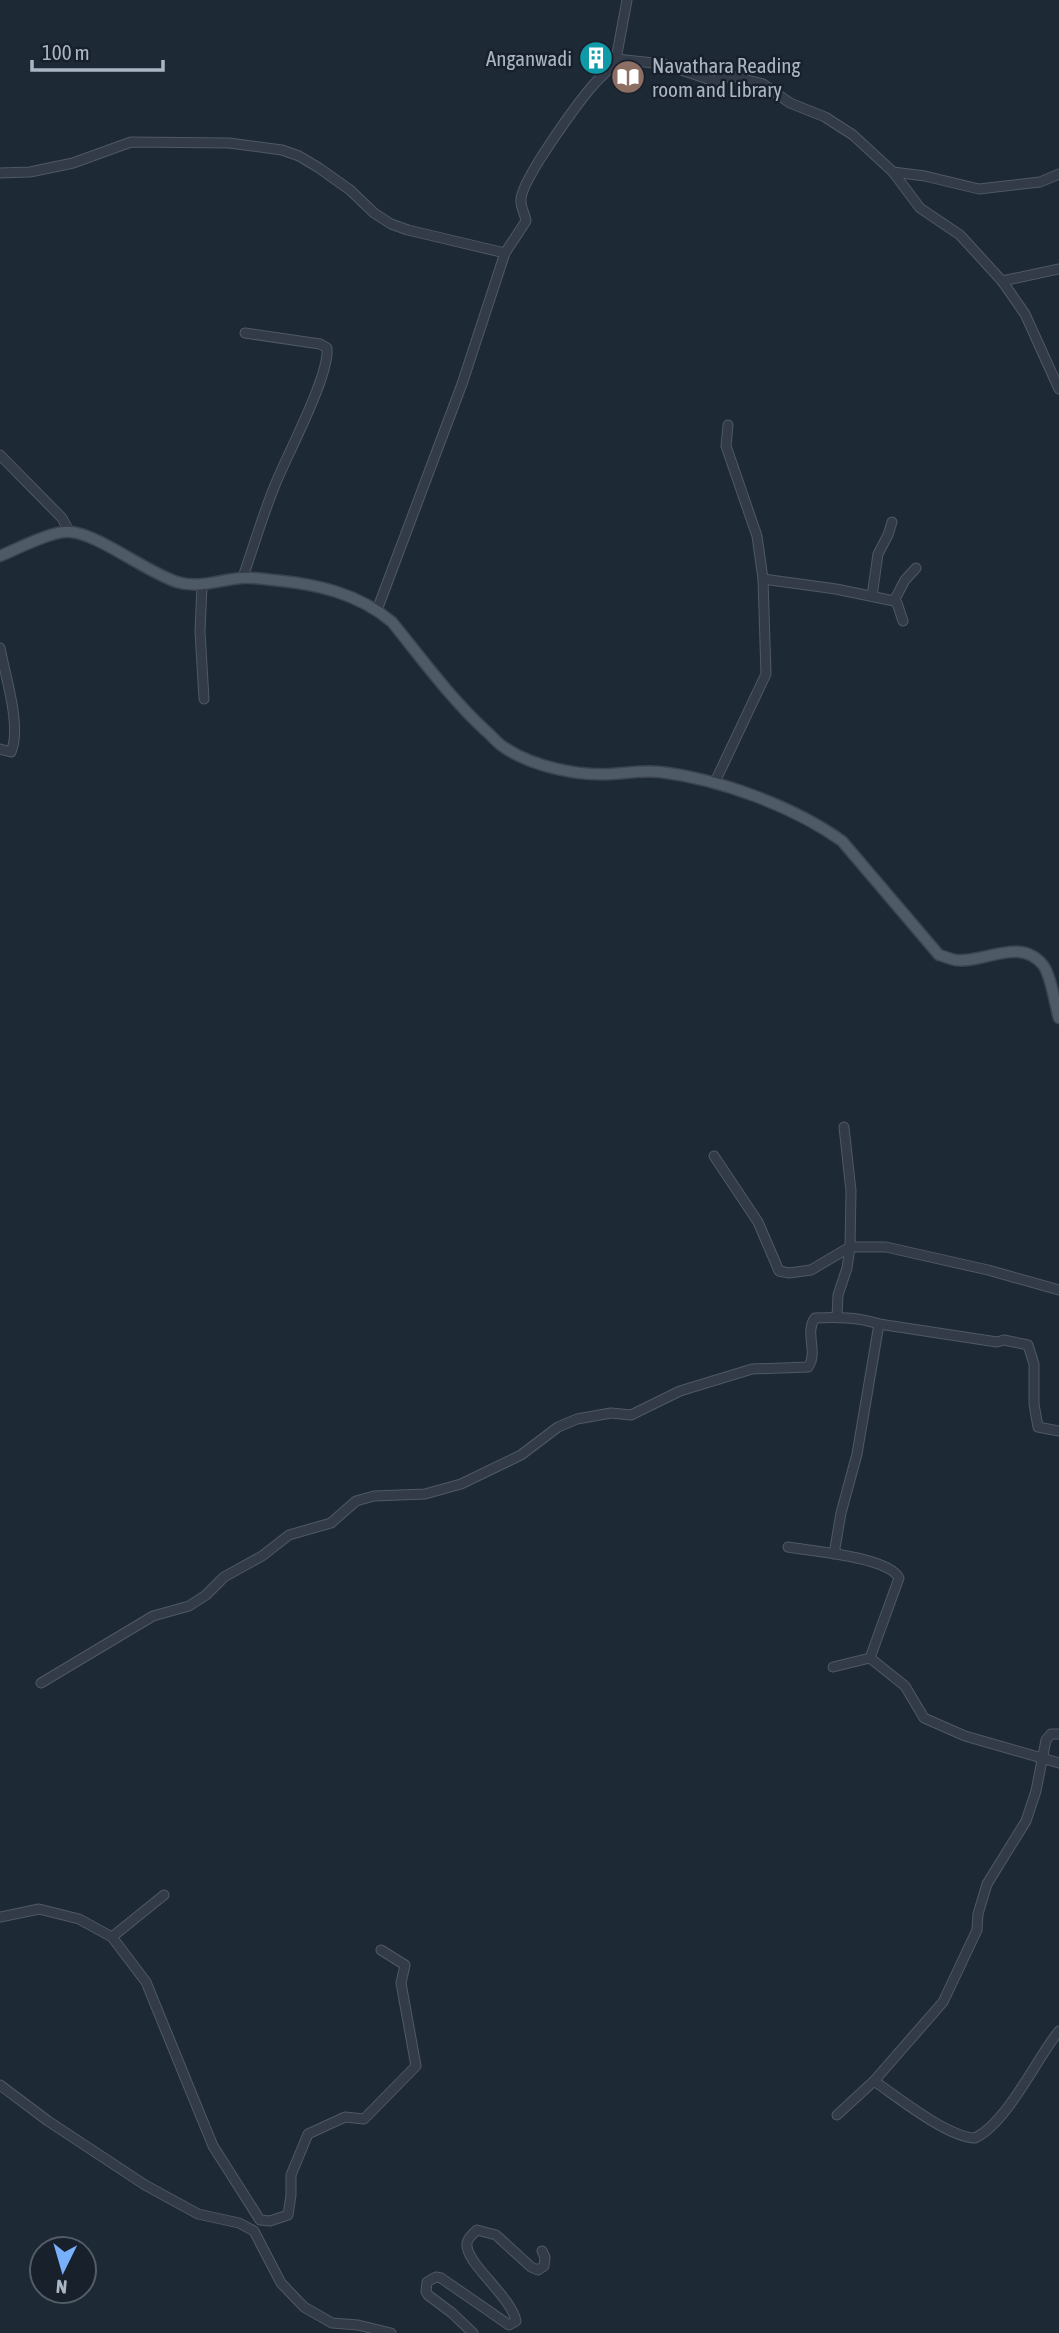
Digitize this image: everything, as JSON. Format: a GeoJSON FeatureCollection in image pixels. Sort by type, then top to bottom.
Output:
{"type":"FeatureCollection","features":[{"type":"Feature","properties":{"kind":"main road"},"geometry":{"type":"LineString","coordinates":[[0,556],[35,541],[69,531],[85,535],[179,583],[202,586],[243,578],[302,582],[341,592],[377,610],[392,622],[470,717],[506,748],[565,772],[657,772],[715,782],[790,811],[842,841],[939,955],[956,960],[1021,952],[1033,957],[1044,966],[1057,1001],[1059,1017]]}},
{"type":"Feature","properties":{"kind":"street"},"geometry":{"type":"LineString","coordinates":[[377,610],[463,384],[505,253],[524,226],[526,216],[521,200],[525,187],[537,164],[594,84],[613,66],[627,0]]}},
{"type":"Feature","properties":{"kind":"street"},"geometry":{"type":"LineString","coordinates":[[616,59],[663,64],[714,81],[735,77],[763,84],[790,103],[825,117],[853,135],[893,172],[920,208],[960,235],[1002,281],[1025,314],[1059,389]]}},
{"type":"Feature","properties":{"kind":"street"},"geometry":{"type":"LineString","coordinates":[[0,173],[30,172],[73,163],[131,142],[229,143],[282,150],[319,168],[350,190],[374,214],[391,223],[408,230],[505,253]]}},
{"type":"Feature","properties":{"kind":"street"},"geometry":{"type":"LineString","coordinates":[[893,172],[925,176],[979,189],[1040,182],[1059,174]]}},
{"type":"Feature","properties":{"kind":"street"},"geometry":{"type":"LineString","coordinates":[[1002,281],[1059,269]]}},
{"type":"Feature","properties":{"kind":"street"},"geometry":{"type":"LineString","coordinates":[[243,578],[273,489],[319,385],[328,357],[327,348],[320,344],[245,333]]}},
{"type":"Feature","properties":{"kind":"street"},"geometry":{"type":"LineString","coordinates":[[715,782],[766,674],[763,579],[757,536],[726,446],[728,425]]}},
{"type":"Feature","properties":{"kind":"street"},"geometry":{"type":"LineString","coordinates":[[0,455],[62,518],[69,531]]}},
{"type":"Feature","properties":{"kind":"street"},"geometry":{"type":"LineString","coordinates":[[872,596],[878,554],[892,522]]}},
{"type":"Feature","properties":{"kind":"street"},"geometry":{"type":"LineString","coordinates":[[894,601],[905,580],[916,568]]}},
{"type":"Feature","properties":{"kind":"street"},"geometry":{"type":"LineString","coordinates":[[763,579],[894,601],[903,621]]}},
{"type":"Feature","properties":{"kind":"street"},"geometry":{"type":"LineString","coordinates":[[202,586],[200,632],[204,699]]}},
{"type":"Feature","properties":{"kind":"street"},"geometry":{"type":"LineString","coordinates":[[0,648],[15,724],[11,751],[0,749]]}},
{"type":"Feature","properties":{"kind":"street"},"geometry":{"type":"LineString","coordinates":[[837,1317],[838,1296],[850,1247],[851,1191],[844,1127]]}},
{"type":"Feature","properties":{"kind":"street"},"geometry":{"type":"LineString","coordinates":[[714,1156],[758,1222],[779,1271],[789,1273],[811,1270],[850,1247],[886,1247],[988,1270],[1059,1290]]}},
{"type":"Feature","properties":{"kind":"street"},"geometry":{"type":"LineString","coordinates":[[41,1683],[153,1616],[190,1606],[224,1577],[262,1556],[289,1535],[331,1523],[356,1501],[374,1496],[425,1494],[461,1484],[521,1455],[558,1427],[577,1419],[611,1413],[632,1415],[680,1391],[752,1368],[808,1367],[812,1363],[809,1328],[815,1318],[867,1320],[879,1324],[1028,1345],[1034,1364],[1034,1405],[1038,1427],[1059,1431]]}},
{"type":"Feature","properties":{"kind":"street"},"geometry":{"type":"LineString","coordinates":[[834,1554],[841,1513],[857,1454],[879,1324]]}},
{"type":"Feature","properties":{"kind":"street"},"geometry":{"type":"LineString","coordinates":[[788,1547],[885,1565],[897,1573],[899,1578],[870,1658]]}},
{"type":"Feature","properties":{"kind":"street"},"geometry":{"type":"LineString","coordinates":[[833,1667],[870,1658]]}},
{"type":"Feature","properties":{"kind":"street"},"geometry":{"type":"LineString","coordinates":[[870,1658],[905,1686],[924,1718],[965,1736],[1059,1763]]}},
{"type":"Feature","properties":{"kind":"street"},"geometry":{"type":"LineString","coordinates":[[837,2115],[874,2081],[943,2002],[977,1930],[978,1914],[987,1884],[1026,1821],[1036,1791],[1046,1740],[1051,1734],[1059,1734]]}},
{"type":"Feature","properties":{"kind":"street"},"geometry":{"type":"LineString","coordinates":[[112,1937],[164,1895]]}},
{"type":"Feature","properties":{"kind":"street"},"geometry":{"type":"LineString","coordinates":[[0,1917],[40,1909],[79,1919],[112,1937],[146,1982],[213,2146],[260,2220]]}},
{"type":"Feature","properties":{"kind":"street"},"geometry":{"type":"LineString","coordinates":[[260,2220],[270,2221],[288,2215],[291,2175],[308,2134],[345,2117],[364,2119],[416,2066],[401,1983],[405,1965],[381,1950]]}},
{"type":"Feature","properties":{"kind":"street"},"geometry":{"type":"LineString","coordinates":[[874,2081],[930,2119],[959,2135],[975,2138],[988,2130],[1015,2096],[1059,2031]]}},
{"type":"Feature","properties":{"kind":"street"},"geometry":{"type":"LineString","coordinates":[[0,2085],[48,2121],[145,2185],[198,2214],[239,2223],[254,2231],[281,2283],[304,2307],[332,2323],[358,2325],[391,2333]]}},
{"type":"Feature","properties":{"kind":"street"},"geometry":{"type":"LineString","coordinates":[[254,2231],[260,2220]]}},
{"type":"Feature","properties":{"kind":"street"},"geometry":{"type":"LineString","coordinates":[[473,2333],[428,2295],[427,2282],[436,2277],[441,2278],[509,2325],[516,2320],[515,2316],[470,2257],[467,2244],[470,2237],[477,2230],[496,2235],[538,2270],[544,2266],[545,2257],[542,2251]]}},
{"type":"Feature","properties":{"kind":"place","name":"Anganwadi"},"geometry":{"type":"Point","coordinates":[596,58]}},
{"type":"Feature","properties":{"kind":"place","name":"Navathara Reading room and Library"},"geometry":{"type":"Point","coordinates":[628,77]}}]}
